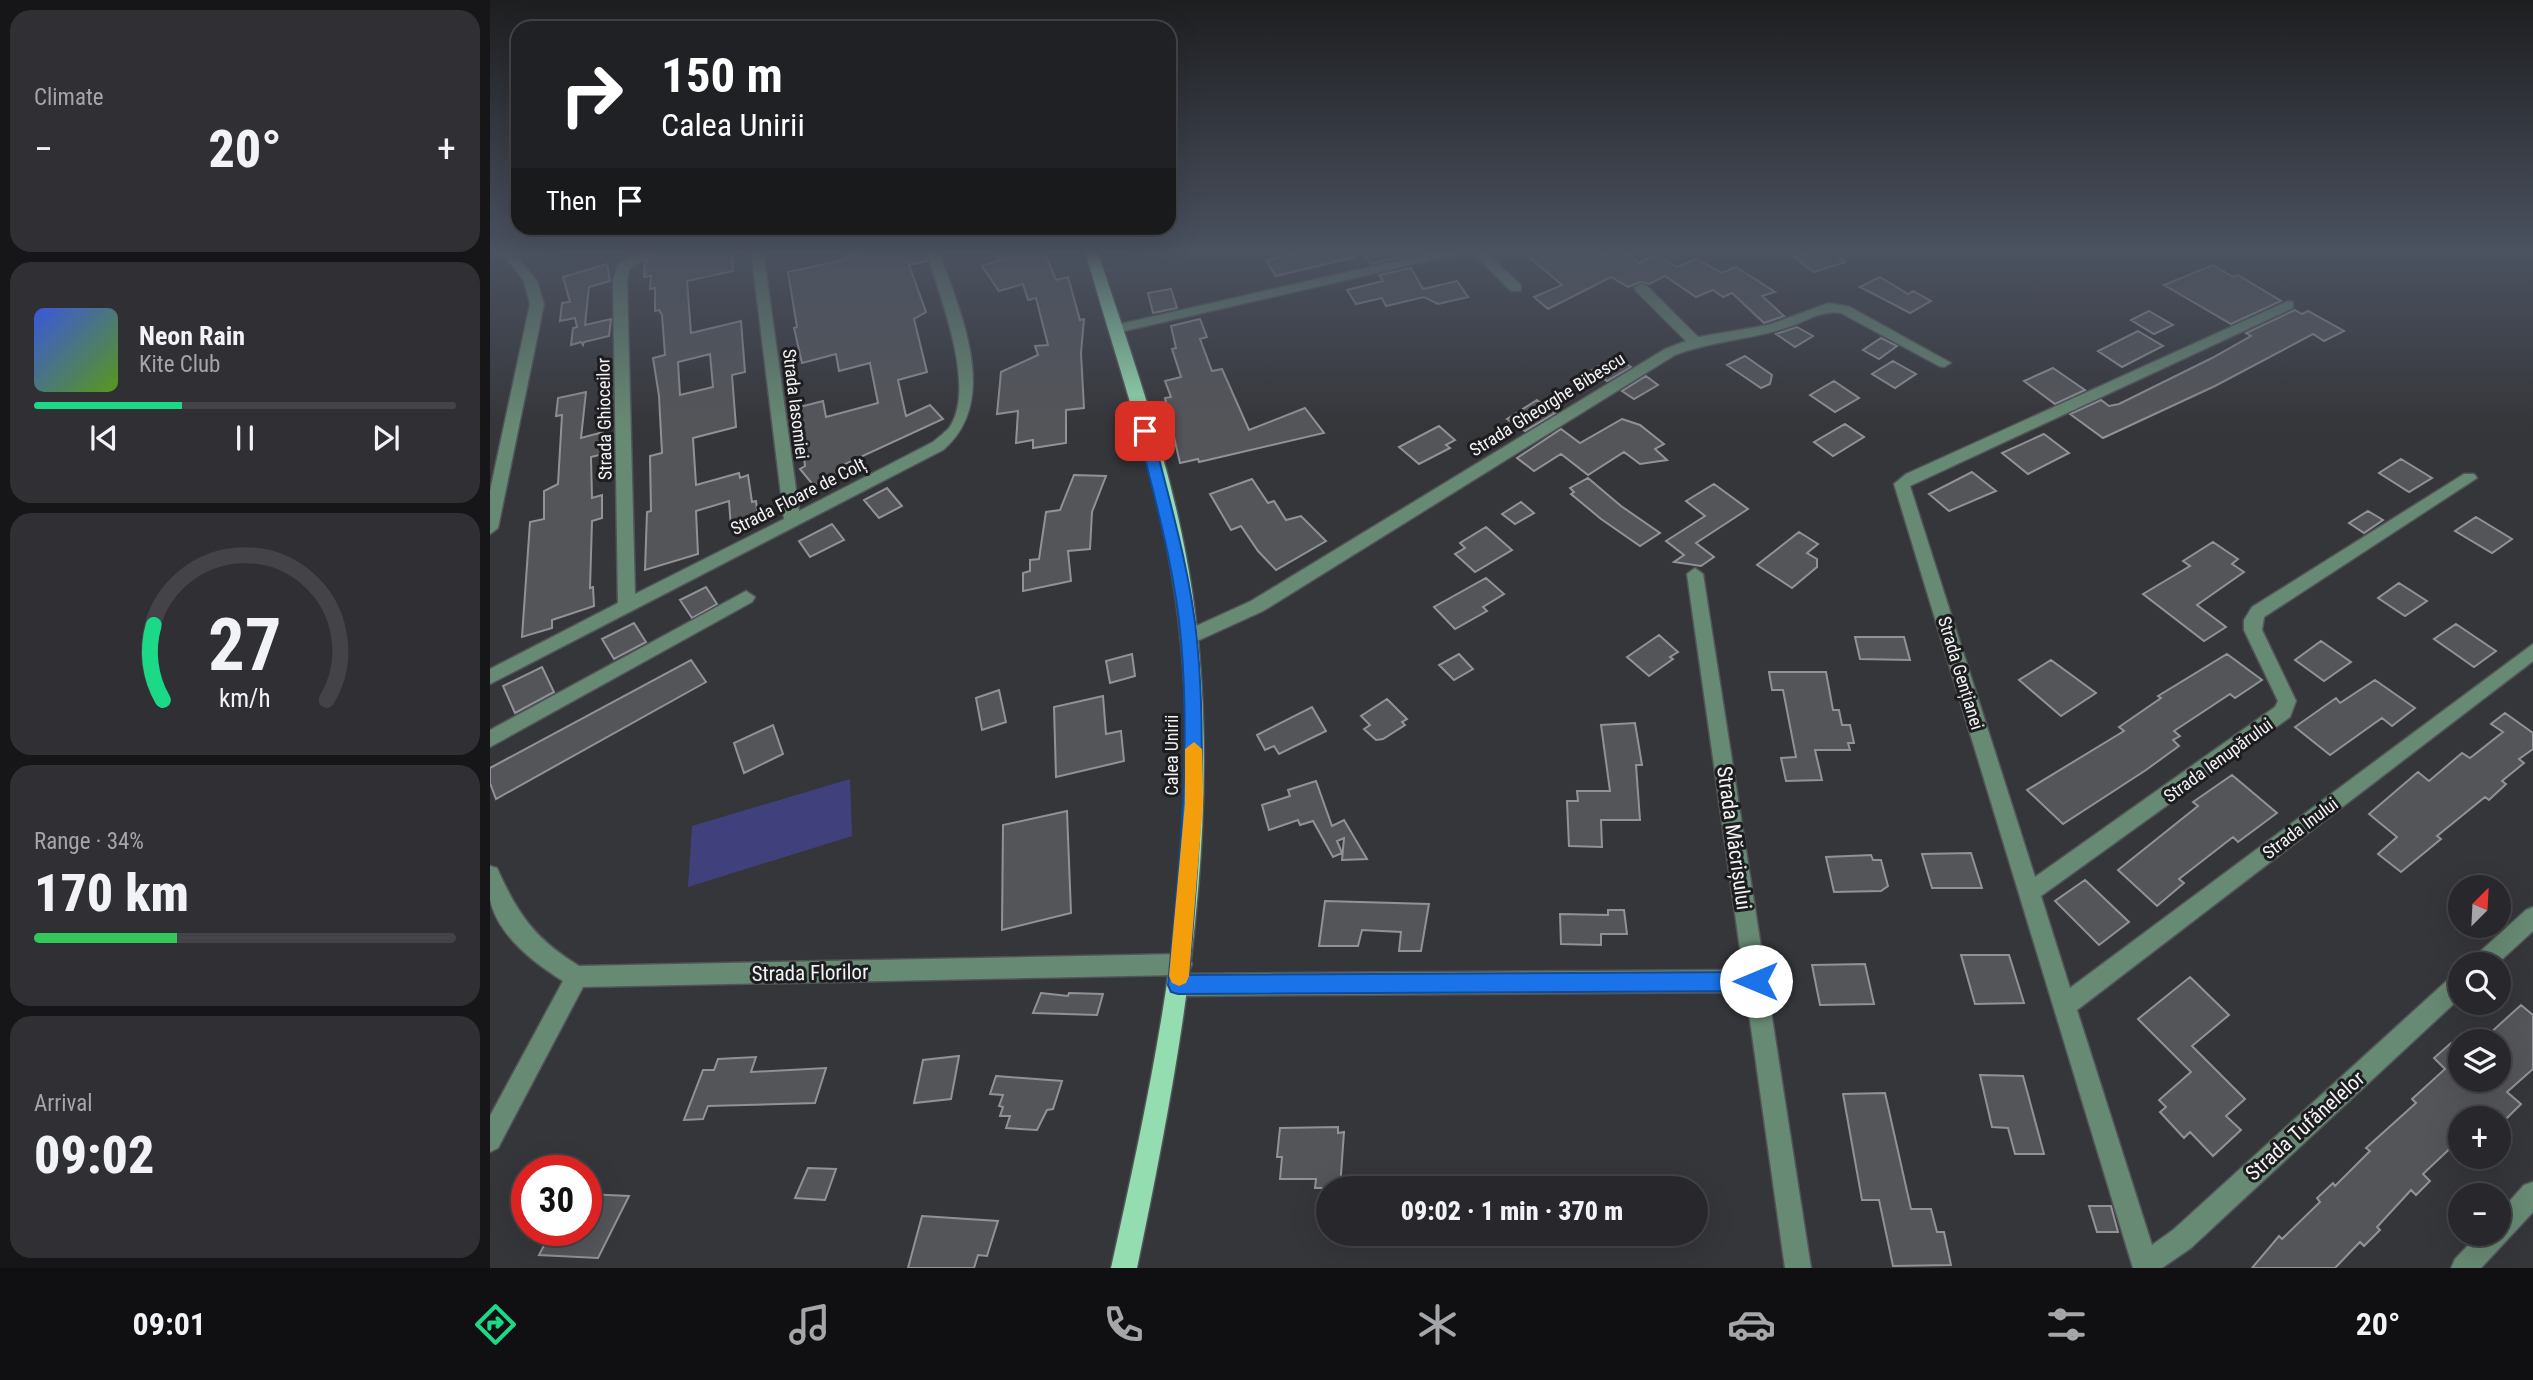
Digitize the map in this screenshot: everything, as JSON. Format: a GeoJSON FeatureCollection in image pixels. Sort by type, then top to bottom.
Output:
{"type":"FeatureCollection","features":[{"type":"Feature","properties":{"kind":"main road","name":"Calea Unirii"},"geometry":{"type":"LineString","coordinates":[[1110,309],[1160,482],[1189,637],[1194,705],[1194,803],[1180,974],[1124,1268]]}},
{"type":"Feature","properties":{"kind":"street"},"geometry":{"type":"LineString","coordinates":[[490,528],[536,309]]}},
{"type":"Feature","properties":{"kind":"street","name":"Strada Ghioceilor"},"geometry":{"type":"LineString","coordinates":[[621,309],[627,606]]}},
{"type":"Feature","properties":{"kind":"street","name":"Strada Iasomiei"},"geometry":{"type":"LineString","coordinates":[[765,309],[792,522]]}},
{"type":"Feature","properties":{"kind":"street","name":"Strada Floare de Colț"},"geometry":{"type":"LineString","coordinates":[[490,677],[938,446],[959,423],[965,370],[963,346],[951,309]]}},
{"type":"Feature","properties":{"kind":"street"},"geometry":{"type":"LineString","coordinates":[[1116,328],[1199,309]]}},
{"type":"Feature","properties":{"kind":"street"},"geometry":{"type":"LineString","coordinates":[[1662,309],[1695,342]]}},
{"type":"Feature","properties":{"kind":"street","name":"Strada Gheorghe Bibescu"},"geometry":{"type":"LineString","coordinates":[[1189,637],[1257,606],[1670,352],[1695,342],[1771,329],[1823,309]]}},
{"type":"Feature","properties":{"kind":"street","name":"Strada Gheorghe Bibescu"},"geometry":{"type":"LineString","coordinates":[[1840,309],[1944,363]]}},
{"type":"Feature","properties":{"kind":"street","name":"Strada Gențianei"},"geometry":{"type":"LineString","coordinates":[[2145,1266],[2067,1004],[1902,485],[1911,478],[2277,309]]}},
{"type":"Feature","properties":{"kind":"street","name":"Strada Ienupărului"},"geometry":{"type":"LineString","coordinates":[[2030,892],[2151,809],[2283,712],[2287,701],[2253,630],[2253,620],[2258,612],[2469,478]]}},
{"type":"Feature","properties":{"kind":"street","name":"Strada Măcrișului"},"geometry":{"type":"LineString","coordinates":[[1695,574],[1798,1268]]}},
{"type":"Feature","properties":{"kind":"street"},"geometry":{"type":"LineString","coordinates":[[490,739],[746,597]]}},
{"type":"Feature","properties":{"kind":"street","name":"Strada Inului"},"geometry":{"type":"LineString","coordinates":[[2067,1004],[2533,651]]}},
{"type":"Feature","properties":{"kind":"street"},"geometry":{"type":"LineString","coordinates":[[490,1140],[576,977],[540,956],[517,930],[491,883]]}},
{"type":"Feature","properties":{"kind":"street"},"geometry":{"type":"LineString","coordinates":[[2495,952],[2533,917]]}},
{"type":"Feature","properties":{"kind":"street","name":"Strada Florilor"},"geometry":{"type":"LineString","coordinates":[[576,977],[1180,974],[1756,981]]}},
{"type":"Feature","properties":{"kind":"street","name":"Strada Tufănelelor"},"geometry":{"type":"LineString","coordinates":[[2145,1266],[2182,1239],[2448,995]]}},
{"type":"Feature","properties":{"kind":"street"},"geometry":{"type":"LineString","coordinates":[[2511,1218],[2533,1195]]}},
{"type":"Feature","properties":{"kind":"street"},"geometry":{"type":"LineString","coordinates":[[2464,1268],[2485,1246]]}},
{"type":"Feature","properties":{"kind":"shaded area"},"geometry":{"type":"Polygon","coordinates":[[[850,779],[852,836],[688,887],[692,826],[850,779]]]}},
{"type":"Feature","properties":{"kind":"building"},"geometry":{"type":"Polygon","coordinates":[[[561,309],[587,309],[585,325],[611,319],[609,336],[584,342],[583,345],[581,342],[571,345],[573,328],[577,327],[575,318],[560,321],[561,309]]]}},
{"type":"Feature","properties":{"kind":"building"},"geometry":{"type":"Polygon","coordinates":[[[655,309],[689,309],[691,333],[741,321],[745,372],[732,375],[736,427],[693,438],[696,485],[739,473],[740,478],[748,475],[752,502],[756,501],[758,520],[731,528],[729,501],[696,511],[698,554],[645,570],[647,512],[651,511],[650,456],[662,453],[659,396],[653,358],[665,355],[662,315],[659,310],[655,309]],[[710,354],[678,362],[680,395],[713,387],[710,354]]]}},
{"type":"Feature","properties":{"kind":"building"},"geometry":{"type":"Polygon","coordinates":[[[794,309],[925,309],[926,312],[914,319],[927,372],[898,380],[906,416],[930,405],[943,419],[843,465],[847,469],[814,486],[800,469],[805,466],[800,426],[794,428],[792,409],[823,401],[826,417],[878,403],[870,363],[839,371],[836,354],[802,363],[794,328],[797,327],[794,309]]]}},
{"type":"Feature","properties":{"kind":"building"},"geometry":{"type":"Polygon","coordinates":[[[1039,309],[1077,309],[1080,320],[1084,319],[1081,353],[1084,408],[1066,410],[1066,443],[1033,448],[1033,440],[1016,443],[1018,411],[997,414],[1001,372],[1038,355],[1035,346],[1048,345],[1039,309]]]}},
{"type":"Feature","properties":{"kind":"building"},"geometry":{"type":"Polygon","coordinates":[[[1152,309],[1171,309],[1153,313],[1152,309]]]}},
{"type":"Feature","properties":{"kind":"building"},"geometry":{"type":"Polygon","coordinates":[[[1749,309],[1776,309],[1784,316],[1764,323],[1749,309]]]}},
{"type":"Feature","properties":{"kind":"building"},"geometry":{"type":"Polygon","coordinates":[[[2206,309],[2263,309],[2231,324],[2206,309]]]}},
{"type":"Feature","properties":{"kind":"building"},"geometry":{"type":"Polygon","coordinates":[[[2295,310],[2302,314],[2308,311],[2344,331],[2324,341],[2313,334],[2215,386],[2103,438],[2070,414],[2101,400],[2109,406],[2119,404],[2212,358],[2251,336],[2246,333],[2295,310]]]}},
{"type":"Feature","properties":{"kind":"building"},"geometry":{"type":"Polygon","coordinates":[[[2149,311],[2173,325],[2154,334],[2131,320],[2149,311]]]}},
{"type":"Feature","properties":{"kind":"building"},"geometry":{"type":"Polygon","coordinates":[[[1200,319],[1207,337],[1200,339],[1212,371],[1222,369],[1249,430],[1305,408],[1324,433],[1199,462],[1198,459],[1180,463],[1165,398],[1171,397],[1165,381],[1181,377],[1172,349],[1176,348],[1171,326],[1200,319]]]}},
{"type":"Feature","properties":{"kind":"building"},"geometry":{"type":"Polygon","coordinates":[[[1797,327],[1813,336],[1795,347],[1776,334],[1797,327]]]}},
{"type":"Feature","properties":{"kind":"building"},"geometry":{"type":"Polygon","coordinates":[[[2138,331],[2163,346],[2122,367],[2098,351],[2138,331]]]}},
{"type":"Feature","properties":{"kind":"building"},"geometry":{"type":"Polygon","coordinates":[[[1881,338],[1897,346],[1879,359],[1863,350],[1881,338]]]}},
{"type":"Feature","properties":{"kind":"building"},"geometry":{"type":"Polygon","coordinates":[[[1745,356],[1772,375],[1770,384],[1761,388],[1727,365],[1745,356]]]}},
{"type":"Feature","properties":{"kind":"building"},"geometry":{"type":"Polygon","coordinates":[[[1616,357],[1631,367],[1607,381],[1592,370],[1616,357]]]}},
{"type":"Feature","properties":{"kind":"building"},"geometry":{"type":"Polygon","coordinates":[[[1893,361],[1916,374],[1895,388],[1872,374],[1893,361]]]}},
{"type":"Feature","properties":{"kind":"building"},"geometry":{"type":"Polygon","coordinates":[[[2053,368],[2085,390],[2055,404],[2024,381],[2053,368]]]}},
{"type":"Feature","properties":{"kind":"building"},"geometry":{"type":"Polygon","coordinates":[[[1646,376],[1658,385],[1634,399],[1622,391],[1646,376]]]}},
{"type":"Feature","properties":{"kind":"building"},"geometry":{"type":"Polygon","coordinates":[[[1834,381],[1859,398],[1835,412],[1810,395],[1834,381]]]}},
{"type":"Feature","properties":{"kind":"building"},"geometry":{"type":"Polygon","coordinates":[[[586,392],[581,438],[603,432],[603,454],[591,457],[592,498],[602,495],[602,518],[592,521],[590,588],[593,587],[594,606],[552,620],[552,628],[522,637],[530,522],[544,519],[544,491],[558,484],[562,415],[556,416],[558,398],[586,392]]]}},
{"type":"Feature","properties":{"kind":"building"},"geometry":{"type":"Polygon","coordinates":[[[1537,400],[1555,413],[1525,431],[1507,419],[1537,400]]]}},
{"type":"Feature","properties":{"kind":"building"},"geometry":{"type":"Polygon","coordinates":[[[1622,419],[1640,425],[1664,444],[1655,449],[1667,460],[1640,464],[1624,452],[1588,475],[1561,454],[1534,471],[1517,458],[1561,429],[1580,443],[1622,419]]]}},
{"type":"Feature","properties":{"kind":"building"},"geometry":{"type":"Polygon","coordinates":[[[1845,424],[1864,437],[1833,456],[1814,442],[1845,424]]]}},
{"type":"Feature","properties":{"kind":"building"},"geometry":{"type":"Polygon","coordinates":[[[1439,426],[1455,440],[1446,445],[1450,448],[1419,464],[1399,447],[1439,426]]]}},
{"type":"Feature","properties":{"kind":"building"},"geometry":{"type":"Polygon","coordinates":[[[2044,434],[2069,453],[2028,474],[2002,453],[2044,434]]]}},
{"type":"Feature","properties":{"kind":"building"},"geometry":{"type":"Polygon","coordinates":[[[2401,459],[2432,478],[2409,492],[2379,473],[2401,459]]]}},
{"type":"Feature","properties":{"kind":"building"},"geometry":{"type":"Polygon","coordinates":[[[1972,472],[1996,491],[1949,511],[1929,494],[1972,472]]]}},
{"type":"Feature","properties":{"kind":"building"},"geometry":{"type":"Polygon","coordinates":[[[1074,475],[1106,476],[1092,512],[1090,549],[1068,551],[1071,581],[1023,591],[1023,573],[1030,571],[1030,560],[1039,559],[1046,512],[1060,510],[1074,475]]]}},
{"type":"Feature","properties":{"kind":"building"},"geometry":{"type":"Polygon","coordinates":[[[1588,478],[1621,506],[1660,533],[1640,546],[1601,519],[1571,494],[1574,492],[1570,488],[1588,478]]]}},
{"type":"Feature","properties":{"kind":"building"},"geometry":{"type":"Polygon","coordinates":[[[1252,479],[1268,503],[1274,501],[1286,520],[1301,516],[1326,541],[1276,570],[1258,551],[1241,526],[1231,530],[1210,494],[1252,479]]]}},
{"type":"Feature","properties":{"kind":"building"},"geometry":{"type":"Polygon","coordinates":[[[1714,484],[1748,509],[1696,543],[1714,557],[1701,566],[1674,562],[1684,555],[1666,541],[1705,516],[1686,501],[1714,484]]]}},
{"type":"Feature","properties":{"kind":"building"},"geometry":{"type":"Polygon","coordinates":[[[887,488],[902,506],[879,518],[864,500],[887,488]]]}},
{"type":"Feature","properties":{"kind":"building"},"geometry":{"type":"Polygon","coordinates":[[[1521,502],[1534,513],[1515,524],[1502,514],[1521,502]]]}},
{"type":"Feature","properties":{"kind":"building"},"geometry":{"type":"Polygon","coordinates":[[[2368,511],[2383,520],[2364,533],[2349,523],[2368,511]]]}},
{"type":"Feature","properties":{"kind":"building"},"geometry":{"type":"Polygon","coordinates":[[[2476,517],[2512,539],[2492,553],[2455,531],[2476,517]]]}},
{"type":"Feature","properties":{"kind":"building"},"geometry":{"type":"Polygon","coordinates":[[[832,524],[844,540],[810,557],[799,541],[832,524]]]}},
{"type":"Feature","properties":{"kind":"building"},"geometry":{"type":"Polygon","coordinates":[[[1486,527],[1512,550],[1475,572],[1455,554],[1465,548],[1460,543],[1486,527]]]}},
{"type":"Feature","properties":{"kind":"building"},"geometry":{"type":"Polygon","coordinates":[[[1799,532],[1818,544],[1807,553],[1817,559],[1817,567],[1792,588],[1757,565],[1799,532]]]}},
{"type":"Feature","properties":{"kind":"building"},"geometry":{"type":"Polygon","coordinates":[[[2213,542],[2238,559],[2232,564],[2244,572],[2197,605],[2226,627],[2204,641],[2143,594],[2190,566],[2183,561],[2213,542]]]}},
{"type":"Feature","properties":{"kind":"building"},"geometry":{"type":"Polygon","coordinates":[[[1486,578],[1504,594],[1483,607],[1487,611],[1455,629],[1434,607],[1486,578]]]}},
{"type":"Feature","properties":{"kind":"building"},"geometry":{"type":"Polygon","coordinates":[[[2399,583],[2427,601],[2405,616],[2378,598],[2399,583]]]}},
{"type":"Feature","properties":{"kind":"building"},"geometry":{"type":"Polygon","coordinates":[[[706,587],[717,604],[692,618],[680,600],[706,587]]]}},
{"type":"Feature","properties":{"kind":"building"},"geometry":{"type":"Polygon","coordinates":[[[634,623],[646,642],[614,659],[602,639],[634,623]]]}},
{"type":"Feature","properties":{"kind":"building"},"geometry":{"type":"Polygon","coordinates":[[[2456,624],[2496,651],[2474,667],[2434,639],[2456,624]]]}},
{"type":"Feature","properties":{"kind":"building"},"geometry":{"type":"Polygon","coordinates":[[[1659,635],[1678,652],[1670,657],[1673,659],[1649,676],[1627,657],[1659,635]]]}},
{"type":"Feature","properties":{"kind":"building"},"geometry":{"type":"Polygon","coordinates":[[[1855,637],[1904,637],[1910,660],[1860,659],[1855,637]]]}},
{"type":"Feature","properties":{"kind":"building"},"geometry":{"type":"Polygon","coordinates":[[[2321,641],[2351,662],[2324,681],[2295,660],[2321,641]]]}},
{"type":"Feature","properties":{"kind":"building"},"geometry":{"type":"Polygon","coordinates":[[[1132,654],[1135,676],[1110,683],[1106,661],[1132,654]]]}},
{"type":"Feature","properties":{"kind":"building"},"geometry":{"type":"Polygon","coordinates":[[[1459,654],[1473,669],[1454,680],[1439,665],[1459,654]]]}},
{"type":"Feature","properties":{"kind":"building"},"geometry":{"type":"Polygon","coordinates":[[[2227,654],[2262,680],[2235,698],[2230,694],[2174,731],[2180,736],[2173,740],[2179,746],[2146,770],[2063,824],[2027,790],[2124,731],[2119,727],[2161,698],[2158,696],[2227,654]]]}},
{"type":"Feature","properties":{"kind":"building"},"geometry":{"type":"Polygon","coordinates":[[[691,660],[706,682],[496,799],[490,783],[490,768],[691,660]]]}},
{"type":"Feature","properties":{"kind":"building"},"geometry":{"type":"Polygon","coordinates":[[[2051,660],[2096,693],[2061,716],[2019,680],[2051,660]]]}},
{"type":"Feature","properties":{"kind":"building"},"geometry":{"type":"Polygon","coordinates":[[[542,667],[554,692],[515,713],[503,686],[542,667]]]}},
{"type":"Feature","properties":{"kind":"building"},"geometry":{"type":"Polygon","coordinates":[[[1769,672],[1826,672],[1833,710],[1839,710],[1842,725],[1850,725],[1854,743],[1848,743],[1850,750],[1815,750],[1822,780],[1786,781],[1781,758],[1796,757],[1783,690],[1772,690],[1769,672]]]}},
{"type":"Feature","properties":{"kind":"building"},"geometry":{"type":"Polygon","coordinates":[[[2375,680],[2415,708],[2392,726],[2382,718],[2330,755],[2295,727],[2336,698],[2340,703],[2375,680]]]}},
{"type":"Feature","properties":{"kind":"building"},"geometry":{"type":"Polygon","coordinates":[[[999,690],[1006,722],[982,730],[976,698],[999,690]]]}},
{"type":"Feature","properties":{"kind":"building"},"geometry":{"type":"Polygon","coordinates":[[[1103,696],[1106,734],[1121,731],[1124,761],[1056,777],[1054,707],[1103,696]]]}},
{"type":"Feature","properties":{"kind":"building"},"geometry":{"type":"Polygon","coordinates":[[[1387,699],[1407,719],[1402,722],[1405,725],[1383,739],[1376,740],[1364,729],[1370,725],[1361,716],[1387,699]]]}},
{"type":"Feature","properties":{"kind":"building"},"geometry":{"type":"Polygon","coordinates":[[[1312,707],[1326,731],[1279,754],[1274,746],[1265,750],[1257,735],[1312,707]]]}},
{"type":"Feature","properties":{"kind":"building"},"geometry":{"type":"Polygon","coordinates":[[[2505,713],[2533,733],[2533,749],[2519,759],[2524,763],[2502,781],[2506,784],[2489,800],[2485,797],[2437,836],[2441,839],[2401,872],[2378,854],[2397,837],[2369,814],[2418,772],[2429,781],[2462,753],[2470,758],[2503,732],[2491,724],[2505,713]]]}},
{"type":"Feature","properties":{"kind":"building"},"geometry":{"type":"Polygon","coordinates":[[[1635,723],[1642,765],[1636,765],[1640,820],[1601,820],[1602,847],[1569,846],[1567,801],[1578,801],[1577,791],[1610,791],[1601,725],[1635,723]]]}},
{"type":"Feature","properties":{"kind":"building"},"geometry":{"type":"Polygon","coordinates":[[[773,725],[783,754],[744,773],[734,743],[773,725]]]}},
{"type":"Feature","properties":{"kind":"building"},"geometry":{"type":"Polygon","coordinates":[[[2232,775],[2277,813],[2238,842],[2233,837],[2179,879],[2184,883],[2157,906],[2118,870],[2198,806],[2193,802],[2232,775]]]}},
{"type":"Feature","properties":{"kind":"building"},"geometry":{"type":"Polygon","coordinates":[[[1316,781],[1332,826],[1344,820],[1367,859],[1342,860],[1344,838],[1337,841],[1342,853],[1333,857],[1313,821],[1300,825],[1298,820],[1269,830],[1262,805],[1290,796],[1288,790],[1316,781]]]}},
{"type":"Feature","properties":{"kind":"building"},"geometry":{"type":"Polygon","coordinates":[[[1067,811],[1071,913],[1002,930],[1003,825],[1067,811]]]}},
{"type":"Feature","properties":{"kind":"building"},"geometry":{"type":"Polygon","coordinates":[[[1971,853],[1982,888],[1932,888],[1922,854],[1971,853]]]}},
{"type":"Feature","properties":{"kind":"building"},"geometry":{"type":"Polygon","coordinates":[[[1871,855],[1873,860],[1881,860],[1888,886],[1881,891],[1834,892],[1826,857],[1871,855]]]}},
{"type":"Feature","properties":{"kind":"building"},"geometry":{"type":"Polygon","coordinates":[[[2085,880],[2129,922],[2099,945],[2055,901],[2085,880]]]}},
{"type":"Feature","properties":{"kind":"building"},"geometry":{"type":"Polygon","coordinates":[[[1325,901],[1429,904],[1421,951],[1399,951],[1401,932],[1362,930],[1358,946],[1319,946],[1325,901]]]}},
{"type":"Feature","properties":{"kind":"building"},"geometry":{"type":"Polygon","coordinates":[[[1608,910],[1624,910],[1627,934],[1601,934],[1601,945],[1561,944],[1560,914],[1608,915],[1608,910]]]}},
{"type":"Feature","properties":{"kind":"building"},"geometry":{"type":"Polygon","coordinates":[[[1961,955],[2009,955],[2024,1003],[1975,1004],[1961,955]]]}},
{"type":"Feature","properties":{"kind":"building"},"geometry":{"type":"Polygon","coordinates":[[[1865,964],[1874,1004],[1820,1005],[1812,965],[1865,964]]]}},
{"type":"Feature","properties":{"kind":"building"},"geometry":{"type":"Polygon","coordinates":[[[2190,977],[2229,1015],[2192,1046],[2245,1099],[2226,1116],[2241,1130],[2213,1156],[2190,1132],[2184,1138],[2160,1112],[2166,1107],[2159,1100],[2191,1072],[2138,1019],[2190,977]]]}},
{"type":"Feature","properties":{"kind":"building"},"geometry":{"type":"Polygon","coordinates":[[[1041,993],[1068,996],[1069,993],[1103,994],[1097,1015],[1033,1013],[1041,993]]]}},
{"type":"Feature","properties":{"kind":"building"},"geometry":{"type":"Polygon","coordinates":[[[2521,1005],[2533,1015],[2533,1069],[2511,1088],[2511,1029],[2495,1029],[2521,1005]]]}},
{"type":"Feature","properties":{"kind":"building"},"geometry":{"type":"Polygon","coordinates":[[[2448,1046],[2448,1092],[2507,1092],[2521,1104],[2511,1114],[2511,1106],[2448,1106],[2448,1150],[2423,1174],[2430,1181],[2416,1195],[2411,1190],[2377,1227],[2380,1230],[2364,1246],[2360,1242],[2335,1268],[2252,1268],[2279,1236],[2282,1239],[2320,1202],[2317,1198],[2333,1183],[2335,1186],[2370,1151],[2366,1148],[2416,1103],[2412,1099],[2445,1069],[2434,1058],[2448,1046]]]}},
{"type":"Feature","properties":{"kind":"building"},"geometry":{"type":"Polygon","coordinates":[[[959,1056],[951,1099],[914,1103],[923,1060],[959,1056]]]}},
{"type":"Feature","properties":{"kind":"building"},"geometry":{"type":"Polygon","coordinates":[[[756,1057],[751,1072],[826,1068],[815,1103],[708,1106],[703,1119],[684,1120],[703,1070],[714,1070],[718,1059],[756,1057]]]}},
{"type":"Feature","properties":{"kind":"building"},"geometry":{"type":"Polygon","coordinates":[[[1980,1075],[2023,1076],[2044,1154],[2015,1154],[2008,1128],[1992,1127],[1980,1075]]]}},
{"type":"Feature","properties":{"kind":"building"},"geometry":{"type":"Polygon","coordinates":[[[996,1076],[1062,1081],[1053,1109],[1047,1110],[1037,1130],[1006,1128],[1010,1116],[1000,1116],[1003,1107],[999,1106],[1003,1095],[990,1094],[996,1076]]]}},
{"type":"Feature","properties":{"kind":"building"},"geometry":{"type":"Polygon","coordinates":[[[1885,1093],[1911,1209],[1931,1209],[1937,1232],[1944,1232],[1951,1265],[1893,1266],[1879,1200],[1862,1200],[1843,1094],[1885,1093]]]}},
{"type":"Feature","properties":{"kind":"building"},"geometry":{"type":"Polygon","coordinates":[[[1338,1127],[1338,1133],[1344,1132],[1341,1176],[1280,1179],[1282,1157],[1277,1157],[1280,1128],[1338,1127]]]}},
{"type":"Feature","properties":{"kind":"building"},"geometry":{"type":"Polygon","coordinates":[[[808,1168],[836,1169],[825,1200],[795,1198],[808,1168]]]}},
{"type":"Feature","properties":{"kind":"building"},"geometry":{"type":"Polygon","coordinates":[[[602,1195],[629,1196],[598,1258],[539,1255],[544,1246],[602,1246],[602,1195]]]}},
{"type":"Feature","properties":{"kind":"building"},"geometry":{"type":"Polygon","coordinates":[[[2089,1206],[2111,1206],[2118,1232],[2097,1232],[2089,1206]]]}},
{"type":"Feature","properties":{"kind":"building"},"geometry":{"type":"Polygon","coordinates":[[[922,1216],[998,1221],[987,1256],[978,1255],[974,1268],[908,1268],[922,1216]]]}},
{"type":"Feature","properties":{"kind":"slow traffic"},"geometry":{"type":"LineString","coordinates":[[1179,976],[1194,803],[1194,749]]}},
{"type":"Feature","properties":{"kind":"route"},"geometry":{"type":"LineString","coordinates":[[1145,431],[1160,482],[1175,551],[1189,637],[1194,705],[1194,803],[1178,985],[1756,981]]}}]}
